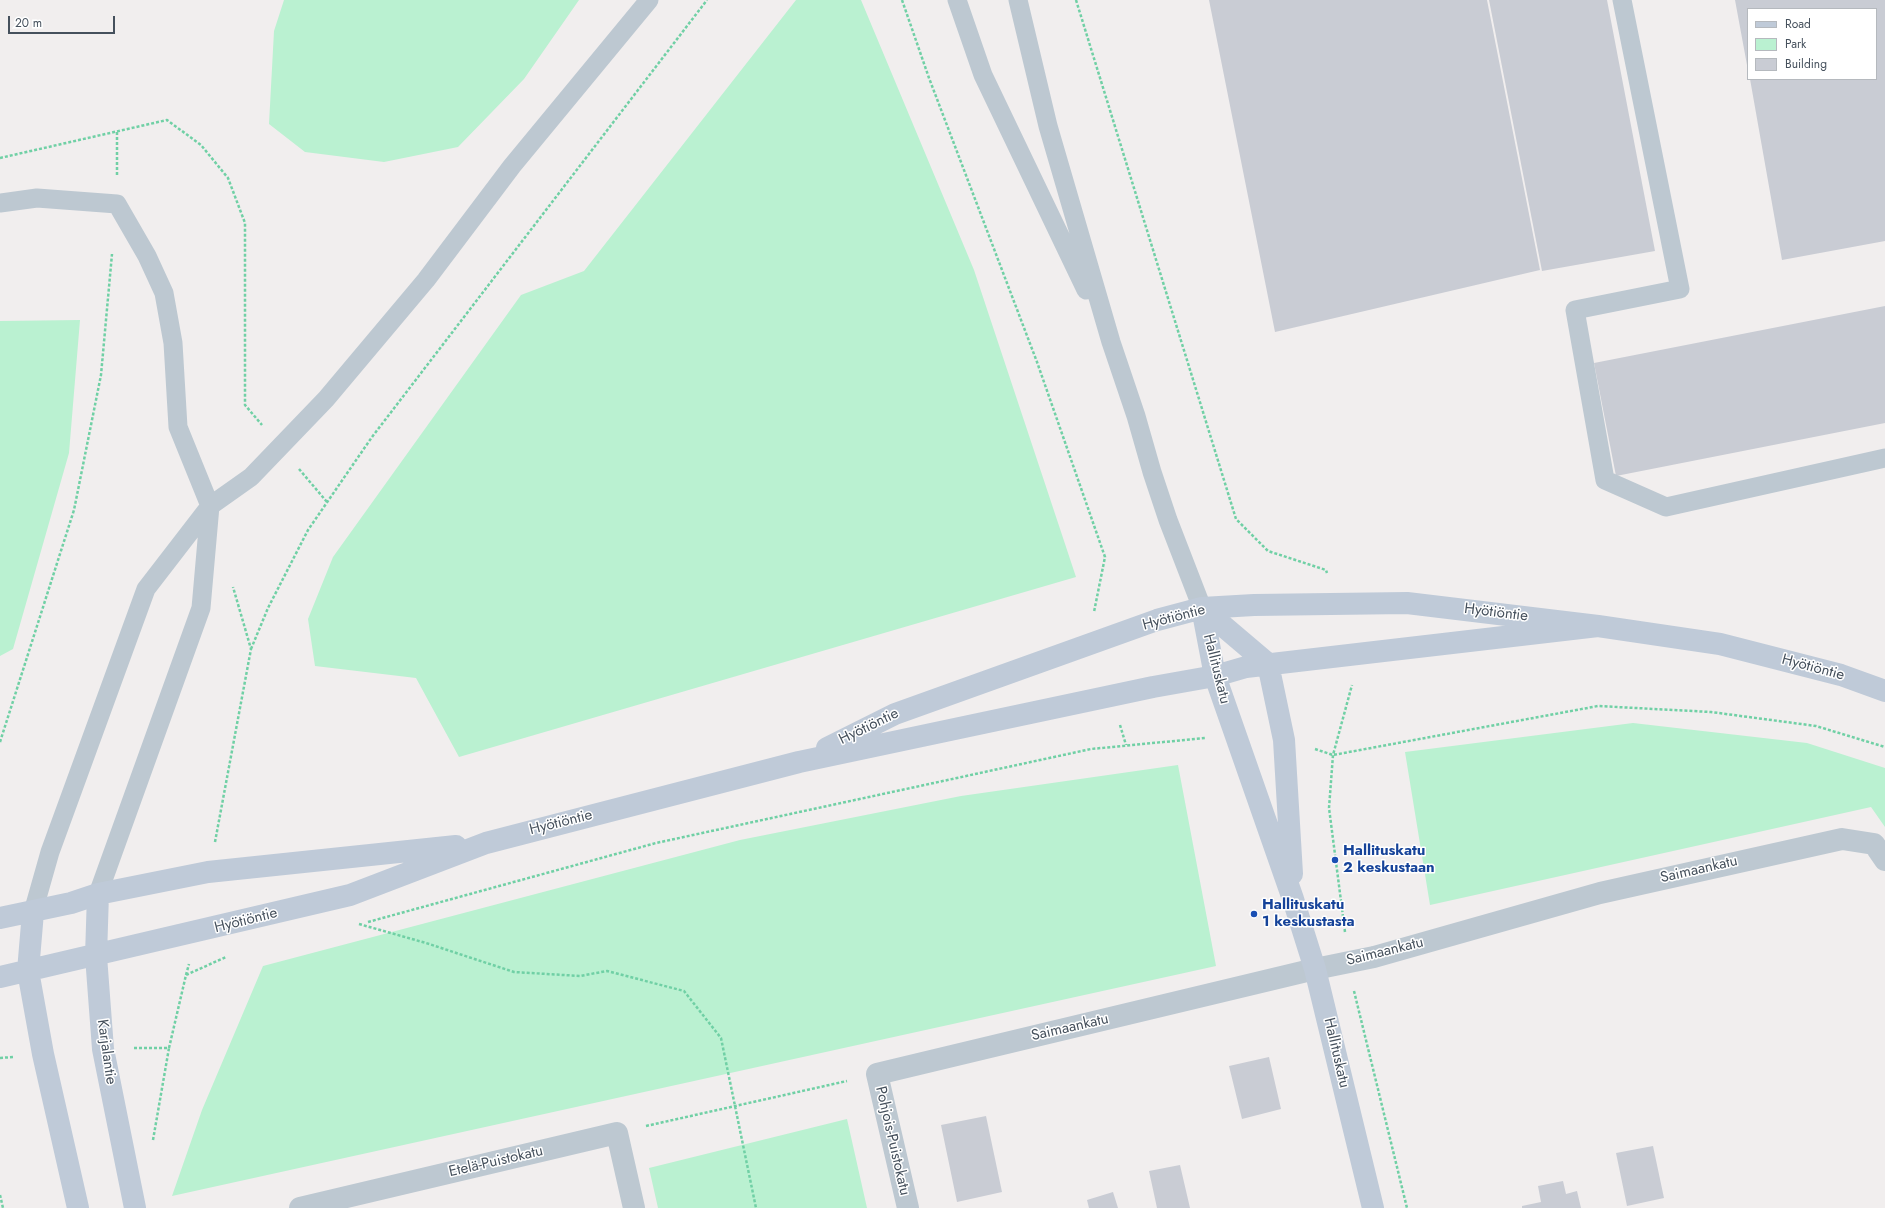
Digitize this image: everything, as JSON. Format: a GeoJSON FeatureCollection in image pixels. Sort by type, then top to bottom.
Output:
{"type":"FeatureCollection","features":[{"type":"Feature","properties":{"kind":"main road","name":"Hyötiöntie"},"geometry":{"type":"LineString","coordinates":[[799,762],[895,714],[1157,620],[1202,608],[1254,605],[1407,603],[1598,626],[1720,644],[1841,676],[1885,691]]}},
{"type":"Feature","properties":{"kind":"main road","name":"Hallituskatu"},"geometry":{"type":"LineString","coordinates":[[1202,608],[1268,664],[1284,740],[1293,899]]}},
{"type":"Feature","properties":{"kind":"main road","name":"Hallituskatu"},"geometry":{"type":"LineString","coordinates":[[1202,608],[1215,676],[1234,734],[1293,899],[1315,969],[1373,1208]]}},
{"type":"Feature","properties":{"kind":"main road","name":"Hyötiöntie"},"geometry":{"type":"LineString","coordinates":[[0,977],[195,933],[350,895],[486,843],[799,762],[1113,695],[1215,676],[1246,667],[1598,626]]}},
{"type":"Feature","properties":{"kind":"main road","name":"Hyötiöntie"},"geometry":{"type":"LineString","coordinates":[[0,918],[71,903],[98,894],[208,872],[486,843]]}},
{"type":"Feature","properties":{"kind":"main road","name":"Karjalantie"},"geometry":{"type":"LineString","coordinates":[[98,894],[96,956],[103,1049],[135,1208]]}},
{"type":"Feature","properties":{"kind":"main road"},"geometry":{"type":"LineString","coordinates":[[33,912],[28,971],[43,1054],[78,1208]]}},
{"type":"Feature","properties":{"kind":"street","name":"Saimaankatu"},"geometry":{"type":"LineString","coordinates":[[877,1074],[1315,969],[1374,957],[1600,893],[1842,839],[1874,844],[1885,860]]}},
{"type":"Feature","properties":{"kind":"street","name":"Pohjois-Puistokatu"},"geometry":{"type":"LineString","coordinates":[[877,1074],[908,1208]]}},
{"type":"Feature","properties":{"kind":"street","name":"Etelä-Puistokatu"},"geometry":{"type":"LineString","coordinates":[[300,1208],[617,1133]]}},
{"type":"Feature","properties":{"kind":"street"},"geometry":{"type":"LineString","coordinates":[[617,1133],[634,1208]]}},
{"type":"Feature","properties":{"kind":"lane"},"geometry":{"type":"LineString","coordinates":[[33,912],[50,852],[146,589],[210,506],[251,477],[326,399],[426,280],[512,166],[649,0]]}},
{"type":"Feature","properties":{"kind":"lane"},"geometry":{"type":"LineString","coordinates":[[957,0],[983,75],[1111,342]]}},
{"type":"Feature","properties":{"kind":"lane"},"geometry":{"type":"LineString","coordinates":[[1018,0],[1048,126],[1111,342],[1166,513],[1202,608]]}},
{"type":"Feature","properties":{"kind":"lane"},"geometry":{"type":"LineString","coordinates":[[1622,0],[1680,289],[1575,310],[1605,480],[1666,507],[1885,458]]}},
{"type":"Feature","properties":{"kind":"lane"},"geometry":{"type":"LineString","coordinates":[[0,204],[37,198],[117,204],[147,256],[164,293],[173,343],[178,428],[210,506],[201,608],[98,894]]}},
{"type":"Feature","properties":{"kind":"path"},"geometry":{"type":"LineString","coordinates":[[208,872],[224,799],[251,649],[268,608],[308,530],[386,418],[707,0]]}},
{"type":"Feature","properties":{"kind":"path"},"geometry":{"type":"LineString","coordinates":[[902,0],[935,93],[1037,362],[1105,557],[1094,608],[1094,643]]}},
{"type":"Feature","properties":{"kind":"path"},"geometry":{"type":"LineString","coordinates":[[0,158],[167,120],[201,145],[228,178],[244,223],[245,405],[327,502]]}},
{"type":"Feature","properties":{"kind":"path"},"geometry":{"type":"LineString","coordinates":[[117,132],[117,204]]}},
{"type":"Feature","properties":{"kind":"path"},"geometry":{"type":"LineString","coordinates":[[0,742],[74,510],[101,375],[113,251]]}},
{"type":"Feature","properties":{"kind":"path"},"geometry":{"type":"LineString","coordinates":[[231,581],[251,649]]}},
{"type":"Feature","properties":{"kind":"path"},"geometry":{"type":"LineString","coordinates":[[1113,695],[1126,745]]}},
{"type":"Feature","properties":{"kind":"path"},"geometry":{"type":"LineString","coordinates":[[1333,755],[1598,706],[1711,712],[1816,726],[1885,747]]}},
{"type":"Feature","properties":{"kind":"path"},"geometry":{"type":"LineString","coordinates":[[351,926],[656,843],[1091,749],[1234,734]]}},
{"type":"Feature","properties":{"kind":"path"},"geometry":{"type":"LineString","coordinates":[[359,924],[426,943],[514,972],[580,976],[607,970],[684,991],[721,1038],[756,1208]]}},
{"type":"Feature","properties":{"kind":"path"},"geometry":{"type":"LineString","coordinates":[[153,1142],[169,1048],[195,933]]}},
{"type":"Feature","properties":{"kind":"path"},"geometry":{"type":"LineString","coordinates":[[186,975],[227,956]]}},
{"type":"Feature","properties":{"kind":"path"},"geometry":{"type":"LineString","coordinates":[[103,1049],[169,1048]]}},
{"type":"Feature","properties":{"kind":"path"},"geometry":{"type":"LineString","coordinates":[[0,1058],[43,1054]]}},
{"type":"Feature","properties":{"kind":"path"},"geometry":{"type":"LineString","coordinates":[[617,1133],[877,1074]]}},
{"type":"Feature","properties":{"kind":"path"},"geometry":{"type":"LineString","coordinates":[[0,1195],[3,1208]]}},
{"type":"Feature","properties":{"kind":"green space"},"geometry":{"type":"Polygon","coordinates":[[[284,0],[579,0],[524,79],[458,147],[384,162],[305,152],[269,124],[274,31],[284,0]]]}},
{"type":"Feature","properties":{"kind":"green space"},"geometry":{"type":"Polygon","coordinates":[[[796,0],[861,0],[974,270],[1076,577],[459,757],[416,678],[315,666],[308,619],[333,557],[521,295],[584,271],[796,0]]]}},
{"type":"Feature","properties":{"kind":"green space"},"geometry":{"type":"Polygon","coordinates":[[[80,320],[69,453],[13,649],[0,656],[0,321],[80,320]]]}},
{"type":"Feature","properties":{"kind":"green space"},"geometry":{"type":"Polygon","coordinates":[[[1633,723],[1807,743],[1885,768],[1885,827],[1871,807],[1430,905],[1405,752],[1633,723]]]}},
{"type":"Feature","properties":{"kind":"green space"},"geometry":{"type":"Polygon","coordinates":[[[1178,765],[1216,966],[172,1196],[202,1110],[263,966],[740,840],[961,796],[1178,765]]]}},
{"type":"Feature","properties":{"kind":"green space"},"geometry":{"type":"Polygon","coordinates":[[[847,1119],[867,1208],[658,1208],[649,1168],[847,1119]]]}},
{"type":"Feature","properties":{"kind":"building"},"geometry":{"type":"Polygon","coordinates":[[[1209,0],[1487,0],[1540,270],[1275,332],[1209,0]]]}},
{"type":"Feature","properties":{"kind":"building"},"geometry":{"type":"Polygon","coordinates":[[[1489,0],[1607,0],[1655,251],[1542,271],[1489,0]]]}},
{"type":"Feature","properties":{"kind":"building"},"geometry":{"type":"Polygon","coordinates":[[[1735,0],[1885,0],[1885,241],[1782,260],[1750,80],[1877,80],[1877,8],[1747,8],[1747,65],[1735,0]]]}},
{"type":"Feature","properties":{"kind":"building"},"geometry":{"type":"Polygon","coordinates":[[[1885,306],[1885,423],[1616,476],[1594,363],[1885,306]]]}},
{"type":"Feature","properties":{"kind":"building"},"geometry":{"type":"Polygon","coordinates":[[[1269,1057],[1281,1109],[1242,1119],[1229,1066],[1269,1057]]]}},
{"type":"Feature","properties":{"kind":"building"},"geometry":{"type":"Polygon","coordinates":[[[986,1116],[1002,1192],[957,1202],[941,1125],[986,1116]]]}},
{"type":"Feature","properties":{"kind":"building"},"geometry":{"type":"Polygon","coordinates":[[[1653,1146],[1664,1198],[1627,1206],[1616,1153],[1653,1146]]]}},
{"type":"Feature","properties":{"kind":"building"},"geometry":{"type":"Polygon","coordinates":[[[1180,1165],[1190,1208],[1157,1208],[1149,1171],[1180,1165]]]}},
{"type":"Feature","properties":{"kind":"building"},"geometry":{"type":"Polygon","coordinates":[[[1563,1181],[1566,1194],[1577,1191],[1581,1208],[1522,1208],[1522,1206],[1541,1202],[1538,1186],[1563,1181]]]}},
{"type":"Feature","properties":{"kind":"building"},"geometry":{"type":"Polygon","coordinates":[[[1113,1192],[1118,1208],[1089,1208],[1087,1200],[1113,1192]]]}},
{"type":"Feature","properties":{"kind":"place","name":"Hallituskatu 2 keskustaan"},"geometry":{"type":"Point","coordinates":[1335,860]}},
{"type":"Feature","properties":{"kind":"place","name":"Hallituskatu 1 keskustasta"},"geometry":{"type":"Point","coordinates":[1254,914]}}]}
